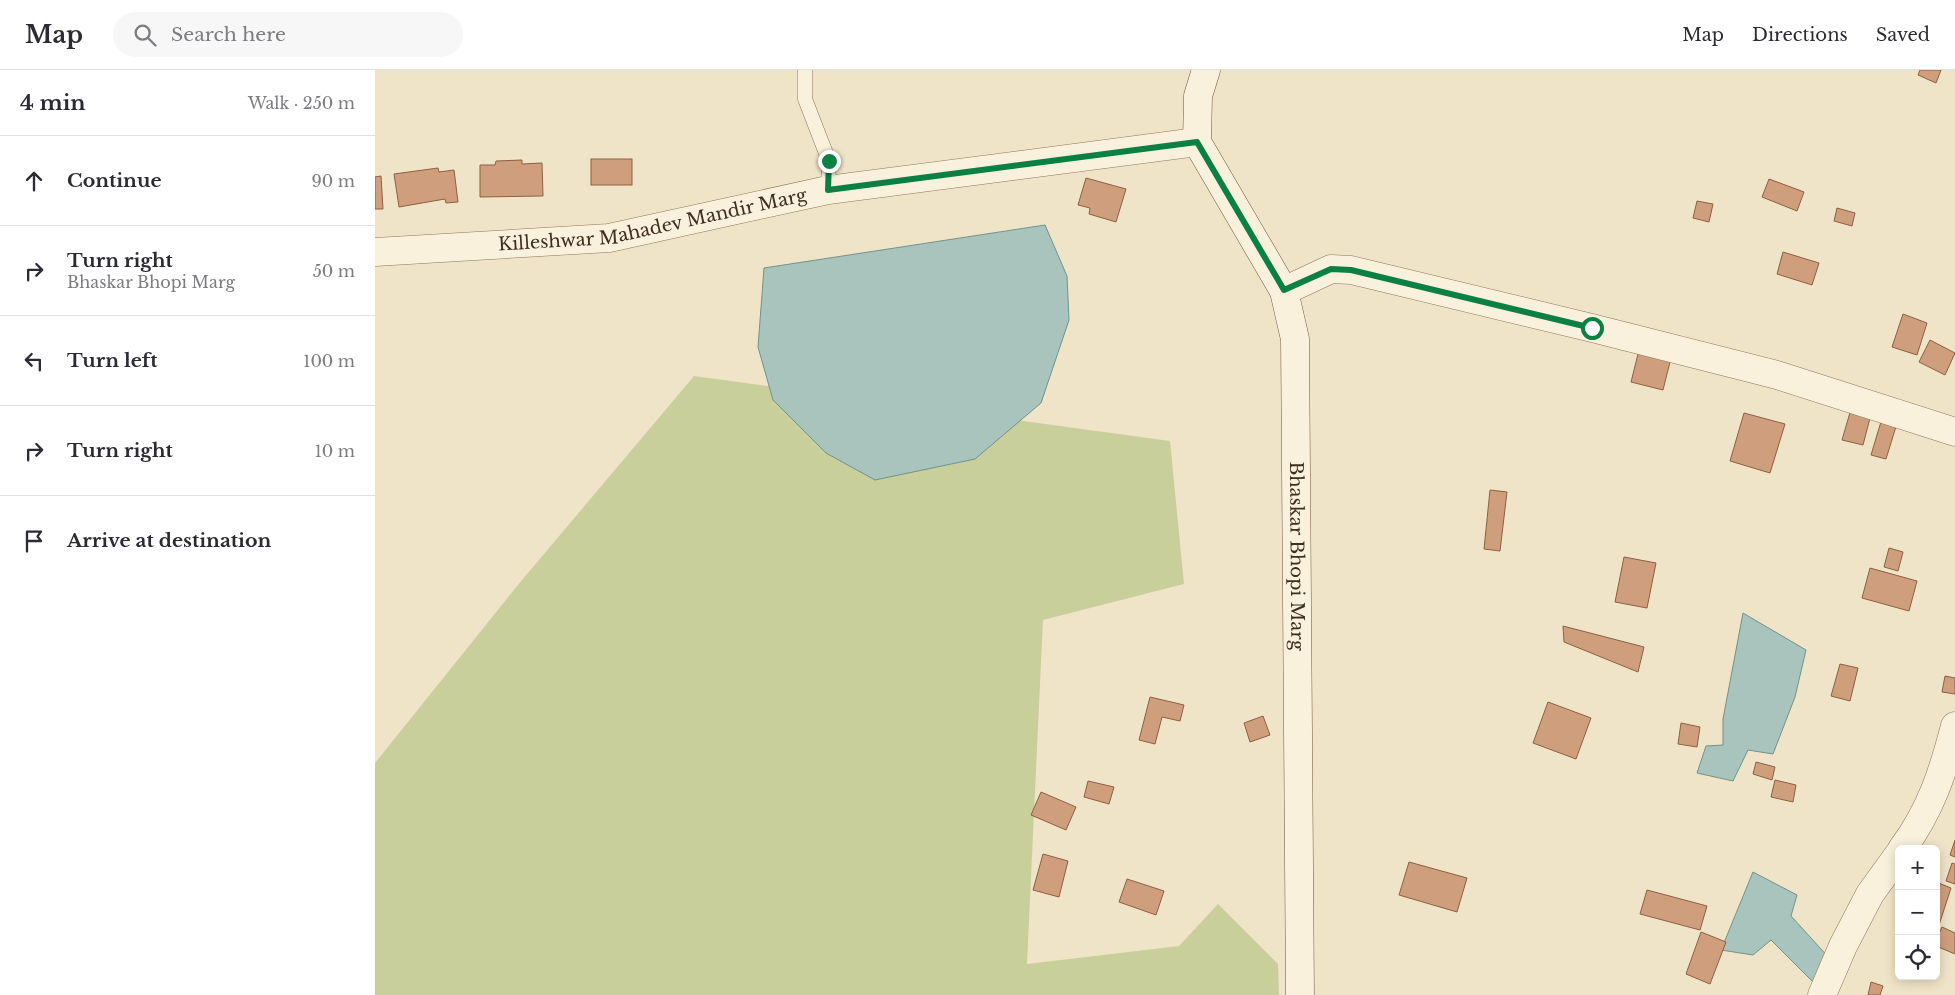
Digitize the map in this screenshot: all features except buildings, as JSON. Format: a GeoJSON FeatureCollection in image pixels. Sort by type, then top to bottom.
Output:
{"type":"FeatureCollection","features":[{"type":"Feature","properties":{"kind":"street"},"geometry":{"type":"LineString","coordinates":[[1197,142],[1198,96],[1206,70]]}},
{"type":"Feature","properties":{"kind":"street","name":"Killeshwar Mahadev Mandir Marg"},"geometry":{"type":"LineString","coordinates":[[375,252],[609,238],[828,190],[1197,142]]}},
{"type":"Feature","properties":{"kind":"street","name":"Bhaskar Bhopi Marg"},"geometry":{"type":"LineString","coordinates":[[1197,142],[1284,290],[1295,339],[1301,995]]}},
{"type":"Feature","properties":{"kind":"street"},"geometry":{"type":"LineString","coordinates":[[1284,290],[1331,269],[1351,270],[1777,375],[1955,432]]}},
{"type":"Feature","properties":{"kind":"street"},"geometry":{"type":"LineString","coordinates":[[1905,845],[1918,828],[1931,801],[1943,772],[1955,726]]}},
{"type":"Feature","properties":{"kind":"street"},"geometry":{"type":"LineString","coordinates":[[1822,995],[1843,946],[1870,894],[1895,860]]}},
{"type":"Feature","properties":{"kind":"lane"},"geometry":{"type":"LineString","coordinates":[[805,70],[805,99],[829,161],[828,190]]}},
{"type":"Feature","properties":{"kind":"green space"},"geometry":{"type":"Polygon","coordinates":[[[694,376],[1170,441],[1184,584],[1043,620],[1027,964],[1179,946],[1218,904],[1278,964],[1279,995],[375,995],[375,763],[517,586],[694,376]]]}},
{"type":"Feature","properties":{"kind":"water"},"geometry":{"type":"Polygon","coordinates":[[[1045,225],[1067,276],[1069,320],[1041,403],[975,459],[875,480],[826,453],[773,400],[758,347],[764,268],[1045,225]]]}},
{"type":"Feature","properties":{"kind":"water"},"geometry":{"type":"Polygon","coordinates":[[[1743,613],[1806,650],[1795,697],[1773,754],[1748,750],[1733,781],[1697,773],[1706,746],[1723,745],[1723,719],[1743,613]]]}},
{"type":"Feature","properties":{"kind":"water"},"geometry":{"type":"Polygon","coordinates":[[[1753,872],[1797,895],[1791,916],[1831,960],[1816,985],[1771,940],[1753,955],[1721,950],[1753,872]]]}},
{"type":"Feature","properties":{"kind":"route"},"geometry":{"type":"LineString","coordinates":[[829,161],[828,190],[1197,142],[1284,290],[1331,269],[1351,270],[1592,328]]}}]}
